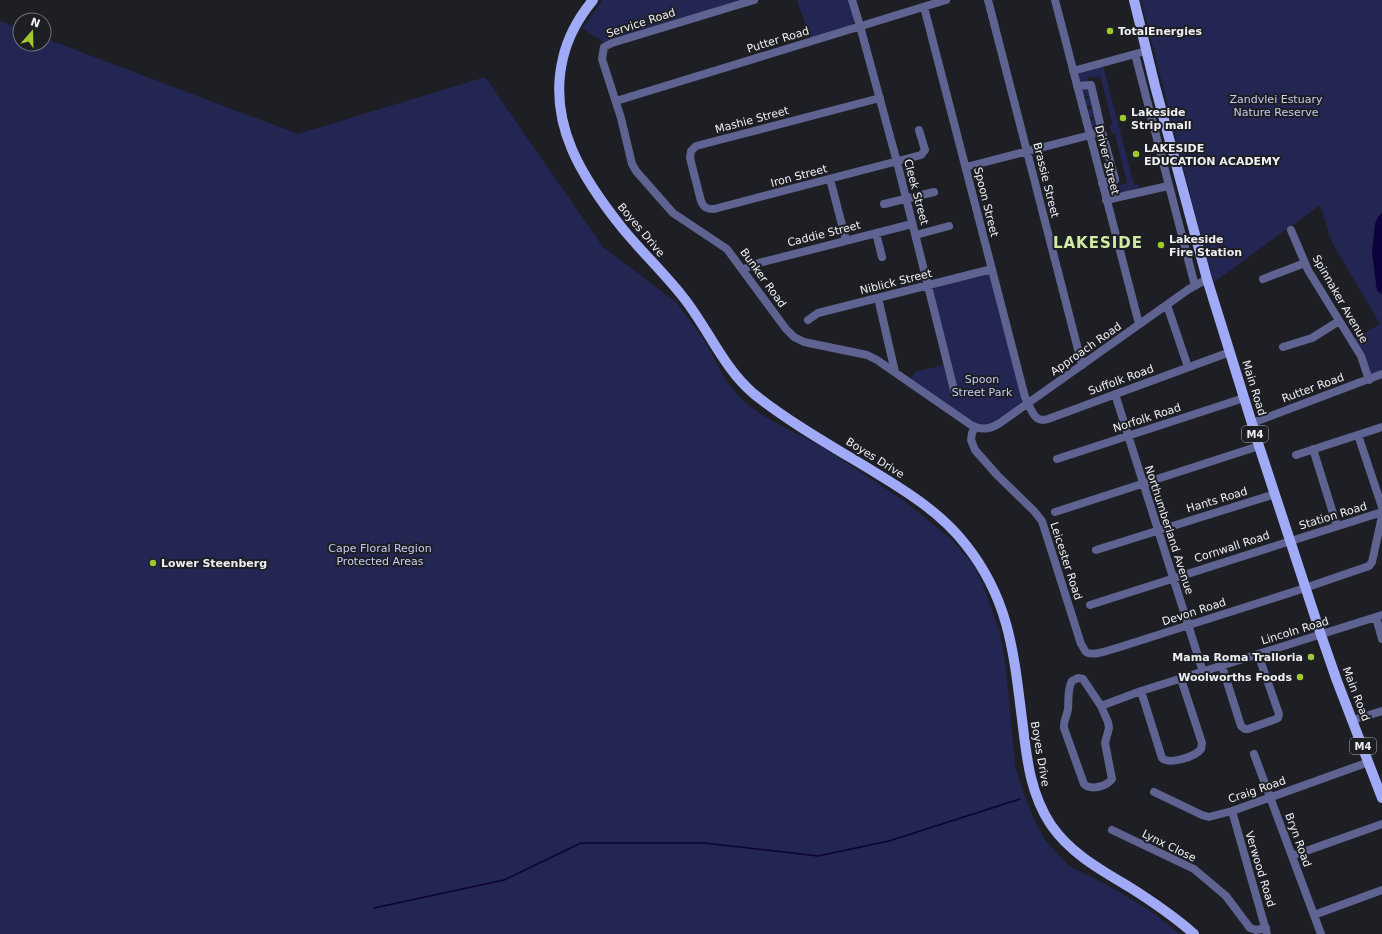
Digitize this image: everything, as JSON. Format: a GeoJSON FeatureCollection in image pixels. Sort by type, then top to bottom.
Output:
{"type":"FeatureCollection","features":[{"type":"Feature","properties":{"kind":"main road","name":"Boyes Drive"},"geometry":{"type":"LineString","coordinates":[[594,0],[581,15],[571,34],[562,61],[559,84],[561,118],[566,135],[580,167],[589,182],[622,228],[686,300],[728,366],[741,382],[781,414],[899,487],[933,511],[964,543],[976,558],[994,589],[1008,629],[1016,668],[1030,775],[1039,803],[1049,822],[1076,853],[1106,874],[1150,900],[1194,934]]}},
{"type":"Feature","properties":{"kind":"main road","name":"Main Road"},"geometry":{"type":"LineString","coordinates":[[1134,0],[1146,51],[1207,279],[1244,398],[1321,635],[1337,681],[1381,792]]}},
{"type":"Feature","properties":{"kind":"street","name":"Service Road"},"geometry":{"type":"LineString","coordinates":[[604,47],[612,43],[754,0]]}},
{"type":"Feature","properties":{"kind":"street","name":"Cleek Street"},"geometry":{"type":"LineString","coordinates":[[852,0],[897,162],[954,390]]}},
{"type":"Feature","properties":{"kind":"street","name":"Putter Road"},"geometry":{"type":"LineString","coordinates":[[616,101],[946,0]]}},
{"type":"Feature","properties":{"kind":"street","name":"Brassie Street"},"geometry":{"type":"LineString","coordinates":[[988,0],[1082,365]]}},
{"type":"Feature","properties":{"kind":"street","name":"Driver Street"},"geometry":{"type":"LineString","coordinates":[[1055,0],[1077,86],[1097,133],[1102,183],[1139,324]]}},
{"type":"Feature","properties":{"kind":"street","name":"Spoon Street"},"geometry":{"type":"LineString","coordinates":[[924,7],[1025,396],[1029,403]]}},
{"type":"Feature","properties":{"kind":"street","name":"Bunker Road"},"geometry":{"type":"LineString","coordinates":[[604,47],[602,58],[616,101],[632,164],[636,171],[673,213],[722,245],[734,257],[786,329],[804,342],[872,357],[975,427]]}},
{"type":"Feature","properties":{"kind":"street"},"geometry":{"type":"LineString","coordinates":[[1073,71],[1146,51]]}},
{"type":"Feature","properties":{"kind":"street"},"geometry":{"type":"LineString","coordinates":[[1135,54],[1195,286]]}},
{"type":"Feature","properties":{"kind":"street"},"geometry":{"type":"LineString","coordinates":[[1077,86],[1091,85],[1097,133],[1115,179],[1102,183]]}},
{"type":"Feature","properties":{"kind":"street","name":"Mashie Street"},"geometry":{"type":"LineString","coordinates":[[707,209],[703,207],[690,158],[691,151],[696,146],[880,98]]}},
{"type":"Feature","properties":{"kind":"street","name":"Iron Street"},"geometry":{"type":"LineString","coordinates":[[707,209],[714,209],[921,155],[925,150],[919,130]]}},
{"type":"Feature","properties":{"kind":"street"},"geometry":{"type":"LineString","coordinates":[[966,167],[1097,133]]}},
{"type":"Feature","properties":{"kind":"street"},"geometry":{"type":"LineString","coordinates":[[830,179],[846,240]]}},
{"type":"Feature","properties":{"kind":"street"},"geometry":{"type":"LineString","coordinates":[[1106,200],[1168,186]]}},
{"type":"Feature","properties":{"kind":"street"},"geometry":{"type":"LineString","coordinates":[[884,204],[934,192]]}},
{"type":"Feature","properties":{"kind":"street","name":"Caddie Street"},"geometry":{"type":"LineString","coordinates":[[743,270],[754,264],[912,224]]}},
{"type":"Feature","properties":{"kind":"street"},"geometry":{"type":"LineString","coordinates":[[916,235],[949,226]]}},
{"type":"Feature","properties":{"kind":"street","name":"Spinnaker Avenue"},"geometry":{"type":"LineString","coordinates":[[1291,230],[1305,263],[1361,356],[1369,380]]}},
{"type":"Feature","properties":{"kind":"street"},"geometry":{"type":"LineString","coordinates":[[876,233],[882,257]]}},
{"type":"Feature","properties":{"kind":"street"},"geometry":{"type":"LineString","coordinates":[[1182,238],[1195,234]]}},
{"type":"Feature","properties":{"kind":"street"},"geometry":{"type":"LineString","coordinates":[[1263,279],[1305,263]]}},
{"type":"Feature","properties":{"kind":"street","name":"Niblick Street"},"geometry":{"type":"LineString","coordinates":[[808,320],[818,314],[992,269]]}},
{"type":"Feature","properties":{"kind":"street","name":"Approach Road"},"geometry":{"type":"LineString","coordinates":[[975,427],[983,429],[992,428],[1139,324],[1207,279]]}},
{"type":"Feature","properties":{"kind":"street"},"geometry":{"type":"LineString","coordinates":[[878,298],[895,364],[895,372]]}},
{"type":"Feature","properties":{"kind":"street"},"geometry":{"type":"LineString","coordinates":[[1167,305],[1188,367]]}},
{"type":"Feature","properties":{"kind":"street"},"geometry":{"type":"LineString","coordinates":[[1283,346],[1312,338],[1339,321]]}},
{"type":"Feature","properties":{"kind":"street","name":"Suffolk Road"},"geometry":{"type":"LineString","coordinates":[[1029,403],[1036,418],[1044,420],[1230,352]]}},
{"type":"Feature","properties":{"kind":"street","name":"Rutter Road"},"geometry":{"type":"LineString","coordinates":[[1252,423],[1382,374]]}},
{"type":"Feature","properties":{"kind":"street","name":"Northumberland Avenue"},"geometry":{"type":"LineString","coordinates":[[1114,394],[1203,672]]}},
{"type":"Feature","properties":{"kind":"street","name":"Norfolk Road"},"geometry":{"type":"LineString","coordinates":[[1057,459],[1244,398]]}},
{"type":"Feature","properties":{"kind":"street","name":"Leicester Road"},"geometry":{"type":"LineString","coordinates":[[975,427],[972,433],[972,440],[975,450],[1042,521],[1082,644],[1088,653]]}},
{"type":"Feature","properties":{"kind":"street"},"geometry":{"type":"LineString","coordinates":[[1296,455],[1382,427]]}},
{"type":"Feature","properties":{"kind":"street"},"geometry":{"type":"LineString","coordinates":[[1358,435],[1382,507]]}},
{"type":"Feature","properties":{"kind":"street"},"geometry":{"type":"LineString","coordinates":[[1055,512],[1259,446]]}},
{"type":"Feature","properties":{"kind":"street"},"geometry":{"type":"LineString","coordinates":[[1313,449],[1337,526]]}},
{"type":"Feature","properties":{"kind":"street","name":"Hants Road"},"geometry":{"type":"LineString","coordinates":[[1096,550],[1275,494]]}},
{"type":"Feature","properties":{"kind":"street","name":"Station Road"},"geometry":{"type":"LineString","coordinates":[[1290,541],[1382,512]]}},
{"type":"Feature","properties":{"kind":"street","name":"Devon Road"},"geometry":{"type":"LineString","coordinates":[[1088,653],[1095,654],[1188,626],[1370,565],[1382,516]]}},
{"type":"Feature","properties":{"kind":"street","name":"Cornwall Road"},"geometry":{"type":"LineString","coordinates":[[1090,605],[1290,541]]}},
{"type":"Feature","properties":{"kind":"street"},"geometry":{"type":"LineString","coordinates":[[1379,616],[1382,639]]}},
{"type":"Feature","properties":{"kind":"street","name":"Lincoln Road"},"geometry":{"type":"LineString","coordinates":[[1100,706],[1379,616]]}},
{"type":"Feature","properties":{"kind":"street"},"geometry":{"type":"LineString","coordinates":[[1222,666],[1241,726],[1242,728],[1248,729],[1276,719],[1278,718],[1279,714],[1258,654]]}},
{"type":"Feature","properties":{"kind":"street"},"geometry":{"type":"LineString","coordinates":[[1078,678],[1083,679],[1100,706],[1109,725],[1105,743],[1112,779],[1108,783],[1088,788],[1084,784],[1064,728],[1064,721],[1068,710],[1069,688],[1072,681],[1078,678]]}},
{"type":"Feature","properties":{"kind":"street"},"geometry":{"type":"LineString","coordinates":[[1141,692],[1162,758],[1170,761],[1193,755],[1201,749],[1202,743],[1181,679]]}},
{"type":"Feature","properties":{"kind":"street"},"geometry":{"type":"LineString","coordinates":[[1353,720],[1382,711]]}},
{"type":"Feature","properties":{"kind":"street","name":"Bryn Road"},"geometry":{"type":"LineString","coordinates":[[1254,754],[1320,934]]}},
{"type":"Feature","properties":{"kind":"street","name":"Craig Road"},"geometry":{"type":"LineString","coordinates":[[1154,792],[1209,817],[1270,798],[1369,762]]}},
{"type":"Feature","properties":{"kind":"street","name":"Verwood Road"},"geometry":{"type":"LineString","coordinates":[[1232,811],[1267,931]]}},
{"type":"Feature","properties":{"kind":"street"},"geometry":{"type":"LineString","coordinates":[[1292,856],[1382,824]]}},
{"type":"Feature","properties":{"kind":"street","name":"Lynx Close"},"geometry":{"type":"LineString","coordinates":[[1112,830],[1191,868],[1226,896],[1250,928],[1267,931]]}},
{"type":"Feature","properties":{"kind":"street"},"geometry":{"type":"LineString","coordinates":[[1314,915],[1382,890]]}},
{"type":"Feature","properties":{"kind":"green space"},"geometry":{"type":"Polygon","coordinates":[[[603,0],[744,0],[605,43],[582,28],[603,0]]]}},
{"type":"Feature","properties":{"kind":"green space"},"geometry":{"type":"Polygon","coordinates":[[[797,0],[849,0],[855,21],[851,26],[810,38],[797,0]]]}},
{"type":"Feature","properties":{"kind":"green space","name":"Zandvlei Estuary Nature Reserve"},"geometry":{"type":"Polygon","coordinates":[[[1141,0],[1382,0],[1382,374],[1369,380],[1351,340],[1380,324],[1332,242],[1320,205],[1214,282],[1198,225],[1141,0]]]}},
{"type":"Feature","properties":{"kind":"green space","name":"Cape Floral Region Protected Areas"},"geometry":{"type":"Polygon","coordinates":[[[0,21],[12,26],[12,52],[52,52],[52,41],[298,134],[485,77],[603,247],[677,303],[706,343],[726,381],[744,402],[767,418],[824,448],[903,500],[951,539],[973,564],[982,582],[1000,633],[1006,668],[1015,766],[1033,817],[1045,840],[1069,866],[1098,880],[1133,900],[1155,914],[1180,934],[0,934],[0,21]]]}},
{"type":"Feature","properties":{"kind":"green space"},"geometry":{"type":"Polygon","coordinates":[[[1103,65],[1134,185],[1140,184],[1138,189],[1114,195],[1109,193],[1105,184],[1115,183],[1117,186],[1127,183],[1116,134],[1112,134],[1110,126],[1113,125],[1100,76],[1091,78],[1091,76],[1087,77],[1088,82],[1080,85],[1078,78],[1080,73],[1103,65]]]}},
{"type":"Feature","properties":{"kind":"green space"},"geometry":{"type":"Polygon","coordinates":[[[1088,87],[1090,97],[1092,97],[1092,106],[1100,129],[1091,131],[1089,122],[1094,119],[1094,117],[1088,117],[1086,111],[1092,108],[1091,106],[1085,106],[1084,100],[1089,98],[1088,96],[1082,96],[1081,89],[1088,87]]]}},
{"type":"Feature","properties":{"kind":"green space","name":"Spoon Street Park"},"geometry":{"type":"Polygon","coordinates":[[[992,269],[1029,403],[983,429],[909,382],[915,372],[947,364],[928,286],[992,269]]]}},
{"type":"Feature","properties":{"kind":"shaded area"},"geometry":{"type":"Polygon","coordinates":[[[1382,213],[1382,294],[1377,291],[1372,252],[1375,224],[1378,217],[1382,213]]]}},
{"type":"Feature","properties":{"kind":"waterway"},"geometry":{"type":"LineString","coordinates":[[374,908],[504,880],[581,843],[704,843],[818,856],[889,841],[1020,799]]}},
{"type":"Feature","properties":{"kind":"place","name":"TotalEnergies"},"geometry":{"type":"Point","coordinates":[1110,31]}},
{"type":"Feature","properties":{"kind":"place","name":"Lakeside Strip mall"},"geometry":{"type":"Point","coordinates":[1123,118]}},
{"type":"Feature","properties":{"kind":"place","name":"LAKESIDE EDUCATION ACADEMY"},"geometry":{"type":"Point","coordinates":[1136,154]}},
{"type":"Feature","properties":{"kind":"place","name":"Lakeside Fire Station"},"geometry":{"type":"Point","coordinates":[1161,245]}},
{"type":"Feature","properties":{"kind":"place","name":"Lower Steenberg"},"geometry":{"type":"Point","coordinates":[153,563]}},
{"type":"Feature","properties":{"kind":"place","name":"Mama Roma Tralloria"},"geometry":{"type":"Point","coordinates":[1311,657]}},
{"type":"Feature","properties":{"kind":"place","name":"Woolworths Foods"},"geometry":{"type":"Point","coordinates":[1300,677]}},
{"type":"Feature","properties":{"kind":"district","name":"LAKESIDE"},"geometry":{"type":"Point","coordinates":[1098,243]}}]}
